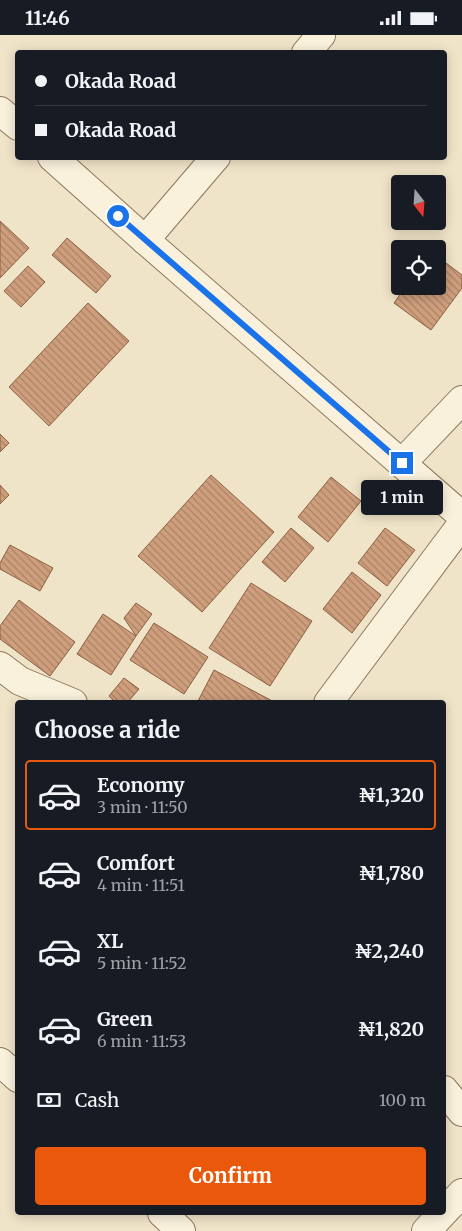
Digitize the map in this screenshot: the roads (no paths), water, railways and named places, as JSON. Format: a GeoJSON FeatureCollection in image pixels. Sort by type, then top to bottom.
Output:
{"type":"FeatureCollection","features":[{"type":"Feature","properties":{"kind":"street"},"geometry":{"type":"LineString","coordinates":[[308,50],[321,35]]}},
{"type":"Feature","properties":{"kind":"street"},"geometry":{"type":"LineString","coordinates":[[0,111],[15,124]]}},
{"type":"Feature","properties":{"kind":"street"},"geometry":{"type":"LineString","coordinates":[[55,160],[462,516]]}},
{"type":"Feature","properties":{"kind":"street"},"geometry":{"type":"LineString","coordinates":[[145,240],[213,160]]}},
{"type":"Feature","properties":{"kind":"street"},"geometry":{"type":"LineString","coordinates":[[402,463],[462,400]]}},
{"type":"Feature","properties":{"kind":"street"},"geometry":{"type":"LineString","coordinates":[[330,700],[462,524]]}},
{"type":"Feature","properties":{"kind":"street"},"geometry":{"type":"LineString","coordinates":[[0,666],[20,681],[66,700]]}},
{"type":"Feature","properties":{"kind":"street"},"geometry":{"type":"LineString","coordinates":[[0,1062],[15,1075]]}},
{"type":"Feature","properties":{"kind":"street"},"geometry":{"type":"LineString","coordinates":[[446,1092],[462,1111]]}},
{"type":"Feature","properties":{"kind":"street"},"geometry":{"type":"LineString","coordinates":[[446,1210],[462,1193]]}},
{"type":"Feature","properties":{"kind":"street"},"geometry":{"type":"LineString","coordinates":[[164,1215],[181,1231]]}},
{"type":"Feature","properties":{"kind":"street"},"geometry":{"type":"LineString","coordinates":[[426,1231],[441,1215]]}}]}
